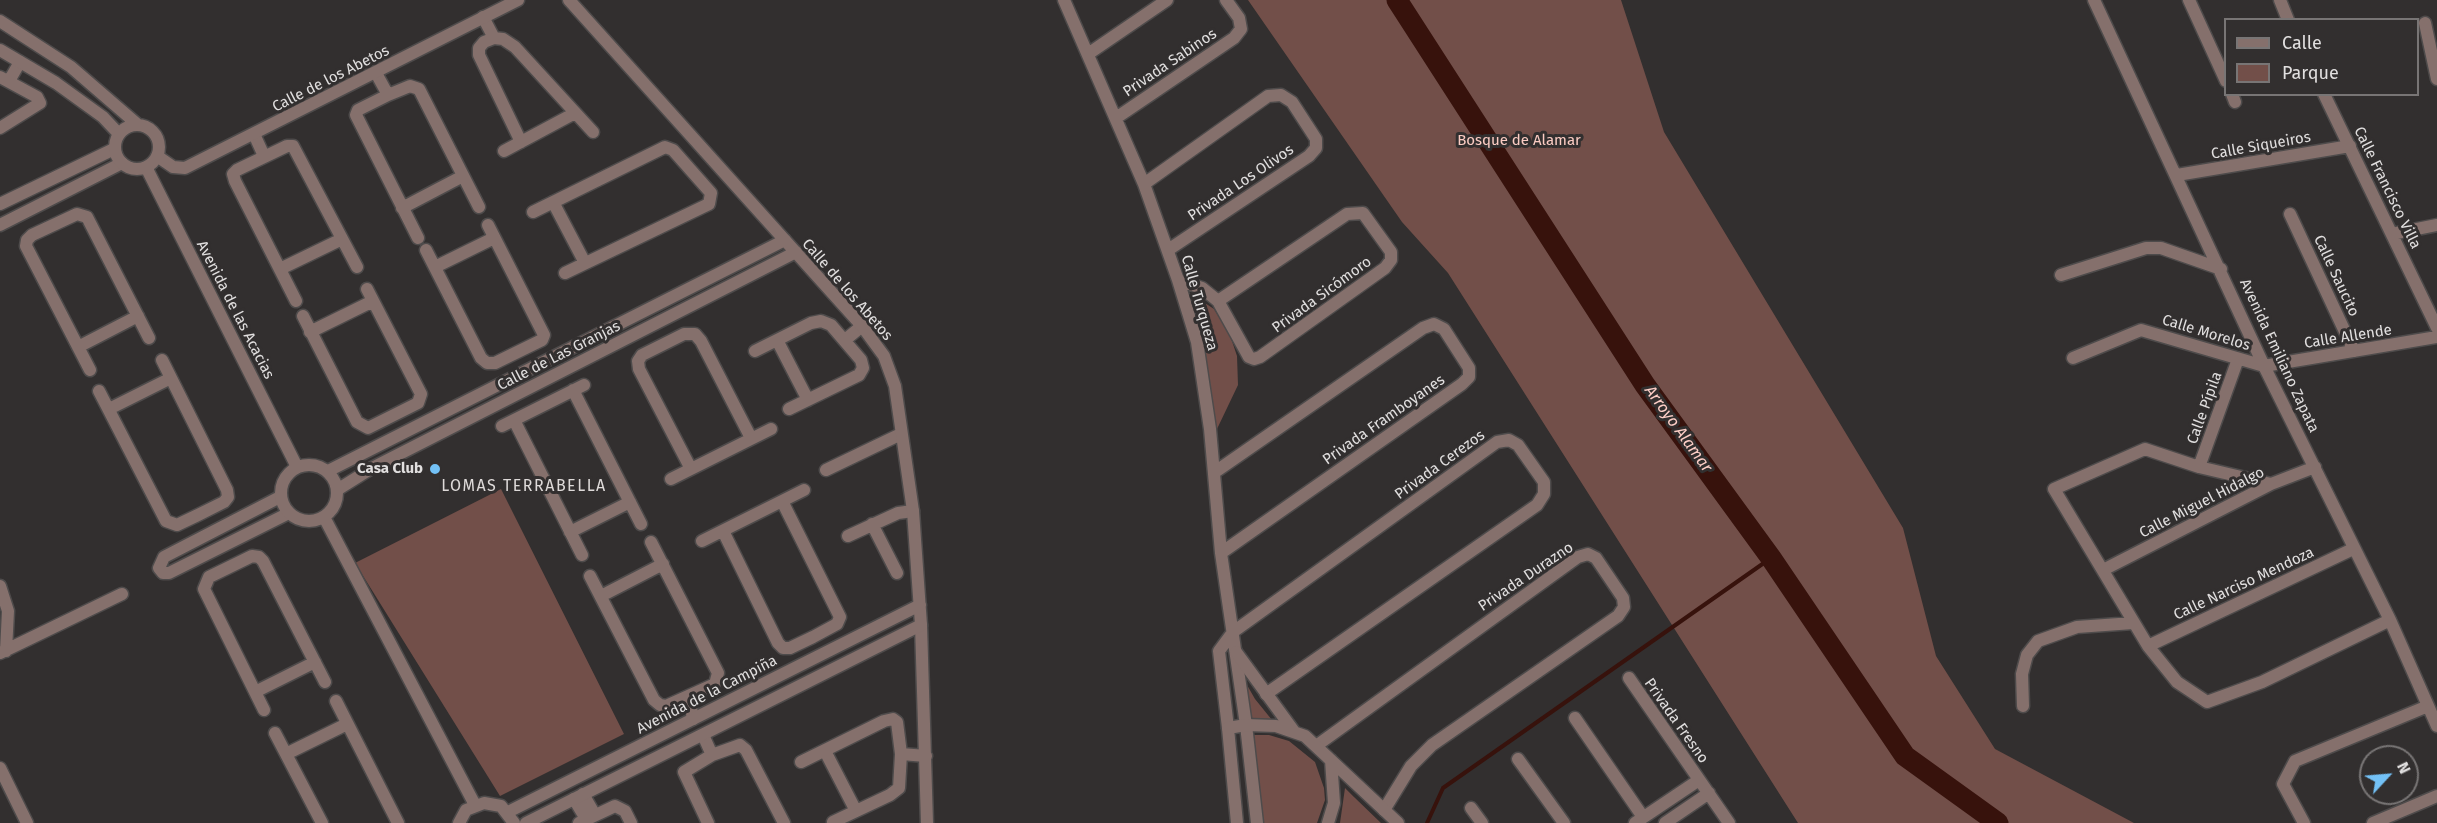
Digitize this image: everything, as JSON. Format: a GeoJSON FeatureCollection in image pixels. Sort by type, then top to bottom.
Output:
{"type":"FeatureCollection","features":[{"type":"Feature","properties":{"kind":"street","name":"Calle de los Abetos"},"geometry":{"type":"LineString","coordinates":[[157,156],[172,167],[185,168],[518,0]]}},
{"type":"Feature","properties":{"kind":"street","name":"Calle de los Abetos"},"geometry":{"type":"LineString","coordinates":[[569,0],[862,326],[891,368],[913,511],[921,625],[927,823]]}},
{"type":"Feature","properties":{"kind":"street","name":"Calle Turqueza"},"geometry":{"type":"LineString","coordinates":[[1064,0],[1144,184],[1197,342],[1215,472],[1221,553],[1246,725],[1257,823]]}},
{"type":"Feature","properties":{"kind":"street"},"geometry":{"type":"LineString","coordinates":[[1088,54],[1167,0]]}},
{"type":"Feature","properties":{"kind":"street","name":"Privada Sabinos"},"geometry":{"type":"LineString","coordinates":[[1116,118],[1234,38],[1241,29],[1239,18],[1226,0]]}},
{"type":"Feature","properties":{"kind":"street","name":"Avenida Emiliano Zapata"},"geometry":{"type":"LineString","coordinates":[[2094,0],[2221,269],[2264,366],[2390,620],[2437,726]]}},
{"type":"Feature","properties":{"kind":"street"},"geometry":{"type":"LineString","coordinates":[[2189,0],[2224,77]]}},
{"type":"Feature","properties":{"kind":"street"},"geometry":{"type":"LineString","coordinates":[[2280,0],[2287,18]]}},
{"type":"Feature","properties":{"kind":"street"},"geometry":{"type":"LineString","coordinates":[[483,17],[494,38]]}},
{"type":"Feature","properties":{"kind":"street"},"geometry":{"type":"LineString","coordinates":[[0,21],[71,67],[137,124],[149,128],[157,138],[157,156],[146,167],[133,169],[122,163],[114,149],[118,133],[130,125],[137,124]]}},
{"type":"Feature","properties":{"kind":"street"},"geometry":{"type":"LineString","coordinates":[[2426,22],[2437,79]]}},
{"type":"Feature","properties":{"kind":"street"},"geometry":{"type":"LineString","coordinates":[[521,142],[479,55],[479,48],[484,42],[494,38],[503,39],[515,47],[593,132]]}},
{"type":"Feature","properties":{"kind":"street"},"geometry":{"type":"LineString","coordinates":[[0,50],[56,83],[103,117],[118,133]]}},
{"type":"Feature","properties":{"kind":"street"},"geometry":{"type":"LineString","coordinates":[[0,128],[40,103],[37,98],[4,79],[20,62]]}},
{"type":"Feature","properties":{"kind":"street"},"geometry":{"type":"LineString","coordinates":[[376,73],[388,95]]}},
{"type":"Feature","properties":{"kind":"street"},"geometry":{"type":"LineString","coordinates":[[418,238],[356,115],[358,110],[410,86],[419,89],[479,207]]}},
{"type":"Feature","properties":{"kind":"street","name":"Privada Los Olivos"},"geometry":{"type":"LineString","coordinates":[[1144,184],[1268,96],[1281,95],[1292,102],[1316,138],[1316,148],[1309,156],[1168,250]]}},
{"type":"Feature","properties":{"kind":"street","name":"Calle Francisco Villa"},"geometry":{"type":"LineString","coordinates":[[2325,96],[2437,328]]}},
{"type":"Feature","properties":{"kind":"street"},"geometry":{"type":"LineString","coordinates":[[504,151],[575,113]]}},
{"type":"Feature","properties":{"kind":"street"},"geometry":{"type":"LineString","coordinates":[[254,134],[264,156]]}},
{"type":"Feature","properties":{"kind":"street"},"geometry":{"type":"LineString","coordinates":[[296,301],[233,177],[237,170],[287,146],[295,148],[357,267]]}},
{"type":"Feature","properties":{"kind":"street","name":"Calle Siqueiros"},"geometry":{"type":"LineString","coordinates":[[2177,176],[2350,146]]}},
{"type":"Feature","properties":{"kind":"street"},"geometry":{"type":"LineString","coordinates":[[533,212],[666,147],[673,150],[711,193],[709,204],[565,273]]}},
{"type":"Feature","properties":{"kind":"street"},"geometry":{"type":"LineString","coordinates":[[0,204],[114,149]]}},
{"type":"Feature","properties":{"kind":"street"},"geometry":{"type":"LineString","coordinates":[[693,172],[711,158]]}},
{"type":"Feature","properties":{"kind":"street"},"geometry":{"type":"LineString","coordinates":[[0,225],[122,163]]}},
{"type":"Feature","properties":{"kind":"street","name":"Avenida de las Acacias"},"geometry":{"type":"LineString","coordinates":[[146,167],[297,466]]}},
{"type":"Feature","properties":{"kind":"street"},"geometry":{"type":"LineString","coordinates":[[402,208],[463,176]]}},
{"type":"Feature","properties":{"kind":"street"},"geometry":{"type":"LineString","coordinates":[[553,202],[585,263]]}},
{"type":"Feature","properties":{"kind":"street"},"geometry":{"type":"LineString","coordinates":[[42,204],[53,225]]}},
{"type":"Feature","properties":{"kind":"street","name":"Privada Sicómoro"},"geometry":{"type":"LineString","coordinates":[[1178,280],[1202,288],[1218,301],[1249,357],[1260,357],[1385,268],[1391,260],[1391,252],[1363,213],[1347,214],[1218,301]]}},
{"type":"Feature","properties":{"kind":"street"},"geometry":{"type":"LineString","coordinates":[[90,370],[26,246],[28,238],[77,214],[87,217],[149,338]]}},
{"type":"Feature","properties":{"kind":"street","name":"Calle Saucito"},"geometry":{"type":"LineString","coordinates":[[2290,214],[2354,351]]}},
{"type":"Feature","properties":{"kind":"street"},"geometry":{"type":"LineString","coordinates":[[426,250],[481,358],[487,363],[495,363],[542,340],[543,329],[488,225]]}},
{"type":"Feature","properties":{"kind":"street"},"geometry":{"type":"LineString","coordinates":[[2392,234],[2437,225]]}},
{"type":"Feature","properties":{"kind":"street"},"geometry":{"type":"LineString","coordinates":[[435,267],[494,238]]}},
{"type":"Feature","properties":{"kind":"street"},"geometry":{"type":"LineString","coordinates":[[280,269],[342,239]]}},
{"type":"Feature","properties":{"kind":"street","name":"Calle de Las Granjas"},"geometry":{"type":"LineString","coordinates":[[327,471],[403,435],[784,240]]}},
{"type":"Feature","properties":{"kind":"street"},"geometry":{"type":"LineString","coordinates":[[2061,275],[2146,248],[2161,248],[2221,269]]}},
{"type":"Feature","properties":{"kind":"street","name":"Calle de Las Granjas"},"geometry":{"type":"LineString","coordinates":[[337,489],[372,468],[796,252]]}},
{"type":"Feature","properties":{"kind":"street"},"geometry":{"type":"LineString","coordinates":[[303,316],[357,422],[369,428],[418,403],[421,394],[367,289]]}},
{"type":"Feature","properties":{"kind":"street"},"geometry":{"type":"LineString","coordinates":[[310,332],[373,301]]}},
{"type":"Feature","properties":{"kind":"street"},"geometry":{"type":"LineString","coordinates":[[78,347],[138,316]]}},
{"type":"Feature","properties":{"kind":"street"},"geometry":{"type":"LineString","coordinates":[[755,351],[811,323],[820,321],[831,325],[861,360],[862,372],[789,409]]}},
{"type":"Feature","properties":{"kind":"street"},"geometry":{"type":"LineString","coordinates":[[655,324],[665,344]]}},
{"type":"Feature","properties":{"kind":"street","name":"Privada Framboyanes"},"geometry":{"type":"LineString","coordinates":[[1215,472],[1423,328],[1434,324],[1444,329],[1469,368],[1469,377],[1462,384],[1221,553]]}},
{"type":"Feature","properties":{"kind":"street"},"geometry":{"type":"LineString","coordinates":[[845,340],[862,326]]}},
{"type":"Feature","properties":{"kind":"street","name":"Calle Morelos"},"geometry":{"type":"LineString","coordinates":[[2073,358],[2142,330],[2264,366]]}},
{"type":"Feature","properties":{"kind":"street"},"geometry":{"type":"LineString","coordinates":[[691,469],[639,369],[638,361],[642,356],[684,334],[695,334],[701,341],[751,438]]}},
{"type":"Feature","properties":{"kind":"street","name":"Calle Allende"},"geometry":{"type":"LineString","coordinates":[[2264,366],[2437,338]]}},
{"type":"Feature","properties":{"kind":"street"},"geometry":{"type":"LineString","coordinates":[[777,340],[808,400]]}},
{"type":"Feature","properties":{"kind":"street"},"geometry":{"type":"LineString","coordinates":[[517,353],[526,372]]}},
{"type":"Feature","properties":{"kind":"street","name":"Calle Pípila"},"geometry":{"type":"LineString","coordinates":[[2199,467],[2238,359]]}},
{"type":"Feature","properties":{"kind":"street"},"geometry":{"type":"LineString","coordinates":[[99,391],[166,520],[177,525],[198,515],[224,502],[228,496],[227,490],[162,360]]}},
{"type":"Feature","properties":{"kind":"street"},"geometry":{"type":"LineString","coordinates":[[109,409],[171,378]]}},
{"type":"Feature","properties":{"kind":"street"},"geometry":{"type":"LineString","coordinates":[[532,386],[542,406]]}},
{"type":"Feature","properties":{"kind":"street"},"geometry":{"type":"LineString","coordinates":[[502,426],[579,388],[641,524]]}},
{"type":"Feature","properties":{"kind":"street"},"geometry":{"type":"LineString","coordinates":[[393,416],[403,435]]}},
{"type":"Feature","properties":{"kind":"street"},"geometry":{"type":"LineString","coordinates":[[514,420],[582,555]]}},
{"type":"Feature","properties":{"kind":"street"},"geometry":{"type":"LineString","coordinates":[[671,479],[771,429]]}},
{"type":"Feature","properties":{"kind":"street"},"geometry":{"type":"LineString","coordinates":[[826,470],[901,434]]}},
{"type":"Feature","properties":{"kind":"street","name":"Privada Cerezos"},"geometry":{"type":"LineString","coordinates":[[1233,632],[1497,442],[1509,440],[1518,445],[1544,482],[1544,494],[1537,505],[1266,693]]}},
{"type":"Feature","properties":{"kind":"street"},"geometry":{"type":"LineString","coordinates":[[2271,484],[2199,467],[2145,449],[2054,489],[2148,646],[2177,682],[2207,702],[2262,682],[2390,620]]}},
{"type":"Feature","properties":{"kind":"street"},"geometry":{"type":"LineString","coordinates":[[310,464],[327,471],[337,489],[334,505],[324,517],[306,521],[289,513],[280,496],[284,479],[297,466],[310,464]]}},
{"type":"Feature","properties":{"kind":"street","name":"Calle Miguel Hidalgo"},"geometry":{"type":"LineString","coordinates":[[2103,570],[2271,484],[2315,467]]}},
{"type":"Feature","properties":{"kind":"street"},"geometry":{"type":"LineString","coordinates":[[702,541],[804,490]]}},
{"type":"Feature","properties":{"kind":"street"},"geometry":{"type":"LineString","coordinates":[[280,496],[164,557],[159,568],[163,573],[169,573],[289,513]]}},
{"type":"Feature","properties":{"kind":"street"},"geometry":{"type":"LineString","coordinates":[[723,531],[778,643],[783,648],[790,648],[813,637],[837,624],[840,617],[782,501]]}},
{"type":"Feature","properties":{"kind":"street"},"geometry":{"type":"LineString","coordinates":[[570,532],[630,502]]}},
{"type":"Feature","properties":{"kind":"street"},"geometry":{"type":"LineString","coordinates":[[848,536],[898,513],[913,511]]}},
{"type":"Feature","properties":{"kind":"street"},"geometry":{"type":"LineString","coordinates":[[198,515],[209,534]]}},
{"type":"Feature","properties":{"kind":"street"},"geometry":{"type":"LineString","coordinates":[[324,517],[475,805]]}},
{"type":"Feature","properties":{"kind":"street"},"geometry":{"type":"LineString","coordinates":[[872,524],[897,573]]}},
{"type":"Feature","properties":{"kind":"street"},"geometry":{"type":"LineString","coordinates":[[590,576],[654,700],[666,706],[716,684],[718,673],[651,542]]}},
{"type":"Feature","properties":{"kind":"street"},"geometry":{"type":"LineString","coordinates":[[217,549],[226,568]]}},
{"type":"Feature","properties":{"kind":"street","name":"Calle Narciso Mendoza"},"geometry":{"type":"LineString","coordinates":[[2148,646],[2353,549]]}},
{"type":"Feature","properties":{"kind":"street","name":"Privada Durazno"},"geometry":{"type":"LineString","coordinates":[[1316,746],[1578,557],[1588,554],[1596,558],[1623,598],[1624,607],[1618,616],[1432,745],[1411,766],[1384,810]]}},
{"type":"Feature","properties":{"kind":"street"},"geometry":{"type":"LineString","coordinates":[[264,710],[204,589],[209,577],[252,556],[259,556],[263,561],[325,682]]}},
{"type":"Feature","properties":{"kind":"street"},"geometry":{"type":"LineString","coordinates":[[601,596],[663,564]]}},
{"type":"Feature","properties":{"kind":"street"},"geometry":{"type":"LineString","coordinates":[[0,586],[8,611],[3,652]]}},
{"type":"Feature","properties":{"kind":"street"},"geometry":{"type":"LineString","coordinates":[[3,652],[122,594]]}},
{"type":"Feature","properties":{"kind":"street","name":"Avenida de la Campiña"},"geometry":{"type":"LineString","coordinates":[[511,817],[636,748],[920,605]]}},
{"type":"Feature","properties":{"kind":"street"},"geometry":{"type":"LineString","coordinates":[[2023,706],[2022,674],[2026,655],[2038,641],[2057,632],[2096,625],[2133,623]]}},
{"type":"Feature","properties":{"kind":"street"},"geometry":{"type":"LineString","coordinates":[[526,823],[921,625]]}},
{"type":"Feature","properties":{"kind":"street"},"geometry":{"type":"LineString","coordinates":[[1233,632],[1219,651],[1237,823]]}},
{"type":"Feature","properties":{"kind":"street"},"geometry":{"type":"LineString","coordinates":[[813,637],[822,654]]}},
{"type":"Feature","properties":{"kind":"street"},"geometry":{"type":"LineString","coordinates":[[1236,651],[1293,730],[1316,746],[1398,823]]}},
{"type":"Feature","properties":{"kind":"street"},"geometry":{"type":"LineString","coordinates":[[255,692],[315,662]]}},
{"type":"Feature","properties":{"kind":"street","name":"Privada Fresno"},"geometry":{"type":"LineString","coordinates":[[1629,678],[1729,823]]}},
{"type":"Feature","properties":{"kind":"street"},"geometry":{"type":"LineString","coordinates":[[692,695],[699,716]]}},
{"type":"Feature","properties":{"kind":"street"},"geometry":{"type":"LineString","coordinates":[[336,701],[398,823]]}},
{"type":"Feature","properties":{"kind":"street"},"geometry":{"type":"LineString","coordinates":[[2304,823],[2291,803],[2283,784],[2295,761],[2428,706]]}},
{"type":"Feature","properties":{"kind":"street"},"geometry":{"type":"LineString","coordinates":[[1575,718],[1639,820],[1699,780]]}},
{"type":"Feature","properties":{"kind":"street"},"geometry":{"type":"LineString","coordinates":[[801,762],[893,719],[899,727],[901,754],[898,788],[890,795],[833,822]]}},
{"type":"Feature","properties":{"kind":"street"},"geometry":{"type":"LineString","coordinates":[[286,754],[347,724]]}},
{"type":"Feature","properties":{"kind":"street"},"geometry":{"type":"LineString","coordinates":[[1228,728],[1246,725],[1276,726],[1293,730]]}},
{"type":"Feature","properties":{"kind":"street"},"geometry":{"type":"LineString","coordinates":[[275,733],[322,823]]}},
{"type":"Feature","properties":{"kind":"street"},"geometry":{"type":"LineString","coordinates":[[703,735],[712,755]]}},
{"type":"Feature","properties":{"kind":"street"},"geometry":{"type":"LineString","coordinates":[[708,823],[684,772],[712,755],[740,745],[746,750],[784,823]]}},
{"type":"Feature","properties":{"kind":"street"},"geometry":{"type":"LineString","coordinates":[[636,748],[644,764]]}},
{"type":"Feature","properties":{"kind":"street"},"geometry":{"type":"LineString","coordinates":[[825,751],[856,811]]}},
{"type":"Feature","properties":{"kind":"street"},"geometry":{"type":"LineString","coordinates":[[901,754],[926,756]]}},
{"type":"Feature","properties":{"kind":"street"},"geometry":{"type":"LineString","coordinates":[[1518,759],[1564,823]]}},
{"type":"Feature","properties":{"kind":"street"},"geometry":{"type":"LineString","coordinates":[[1328,823],[1334,803],[1331,760]]}},
{"type":"Feature","properties":{"kind":"street"},"geometry":{"type":"LineString","coordinates":[[0,768],[27,823]]}},
{"type":"Feature","properties":{"kind":"street"},"geometry":{"type":"LineString","coordinates":[[1665,823],[1709,794]]}},
{"type":"Feature","properties":{"kind":"street"},"geometry":{"type":"LineString","coordinates":[[2373,823],[2437,796]]}},
{"type":"Feature","properties":{"kind":"street"},"geometry":{"type":"LineString","coordinates":[[579,797],[586,819],[615,806],[620,807],[631,823]]}},
{"type":"Feature","properties":{"kind":"street"},"geometry":{"type":"LineString","coordinates":[[459,823],[466,810],[475,805],[493,803],[511,817]]}},
{"type":"Feature","properties":{"kind":"street"},"geometry":{"type":"LineString","coordinates":[[1471,808],[1482,823]]}},
{"type":"Feature","properties":{"kind":"green space","name":"Bosque de Alamar"},"geometry":{"type":"Polygon","coordinates":[[[1248,0],[1621,0],[1664,132],[1903,528],[1936,656],[1995,749],[2134,823],[1798,823],[1448,273],[1402,222],[1248,0]]]}},
{"type":"Feature","properties":{"kind":"green space"},"geometry":{"type":"Polygon","coordinates":[[[1185,290],[1214,309],[1230,335],[1237,356],[1238,385],[1217,429],[1195,321],[1185,290]]]}},
{"type":"Feature","properties":{"kind":"green space"},"geometry":{"type":"Polygon","coordinates":[[[501,489],[624,734],[500,796],[355,563],[501,489]]]}},
{"type":"Feature","properties":{"kind":"green space"},"geometry":{"type":"Polygon","coordinates":[[[1243,678],[1255,699],[1272,720],[1251,720],[1243,678]]]}},
{"type":"Feature","properties":{"kind":"green space"},"geometry":{"type":"Polygon","coordinates":[[[1254,735],[1269,735],[1289,741],[1315,762],[1324,788],[1325,800],[1317,823],[1263,823],[1254,735]]]}},
{"type":"Feature","properties":{"kind":"green space"},"geometry":{"type":"Polygon","coordinates":[[[1345,788],[1354,797],[1381,823],[1340,823],[1345,788]]]}},
{"type":"Feature","properties":{"kind":"waterway","name":"Arroyo Alamar"},"geometry":{"type":"LineString","coordinates":[[1397,0],[1645,385],[1771,558],[1905,756],[1998,823]]}},
{"type":"Feature","properties":{"kind":"waterway"},"geometry":{"type":"LineString","coordinates":[[1427,823],[1443,788],[1771,558]]}},
{"type":"Feature","properties":{"kind":"place","name":"Casa Club"},"geometry":{"type":"Point","coordinates":[435,469]}},
{"type":"Feature","properties":{"kind":"district","name":"LOMAS TERRABELLA"},"geometry":{"type":"Point","coordinates":[524,487]}}]}
